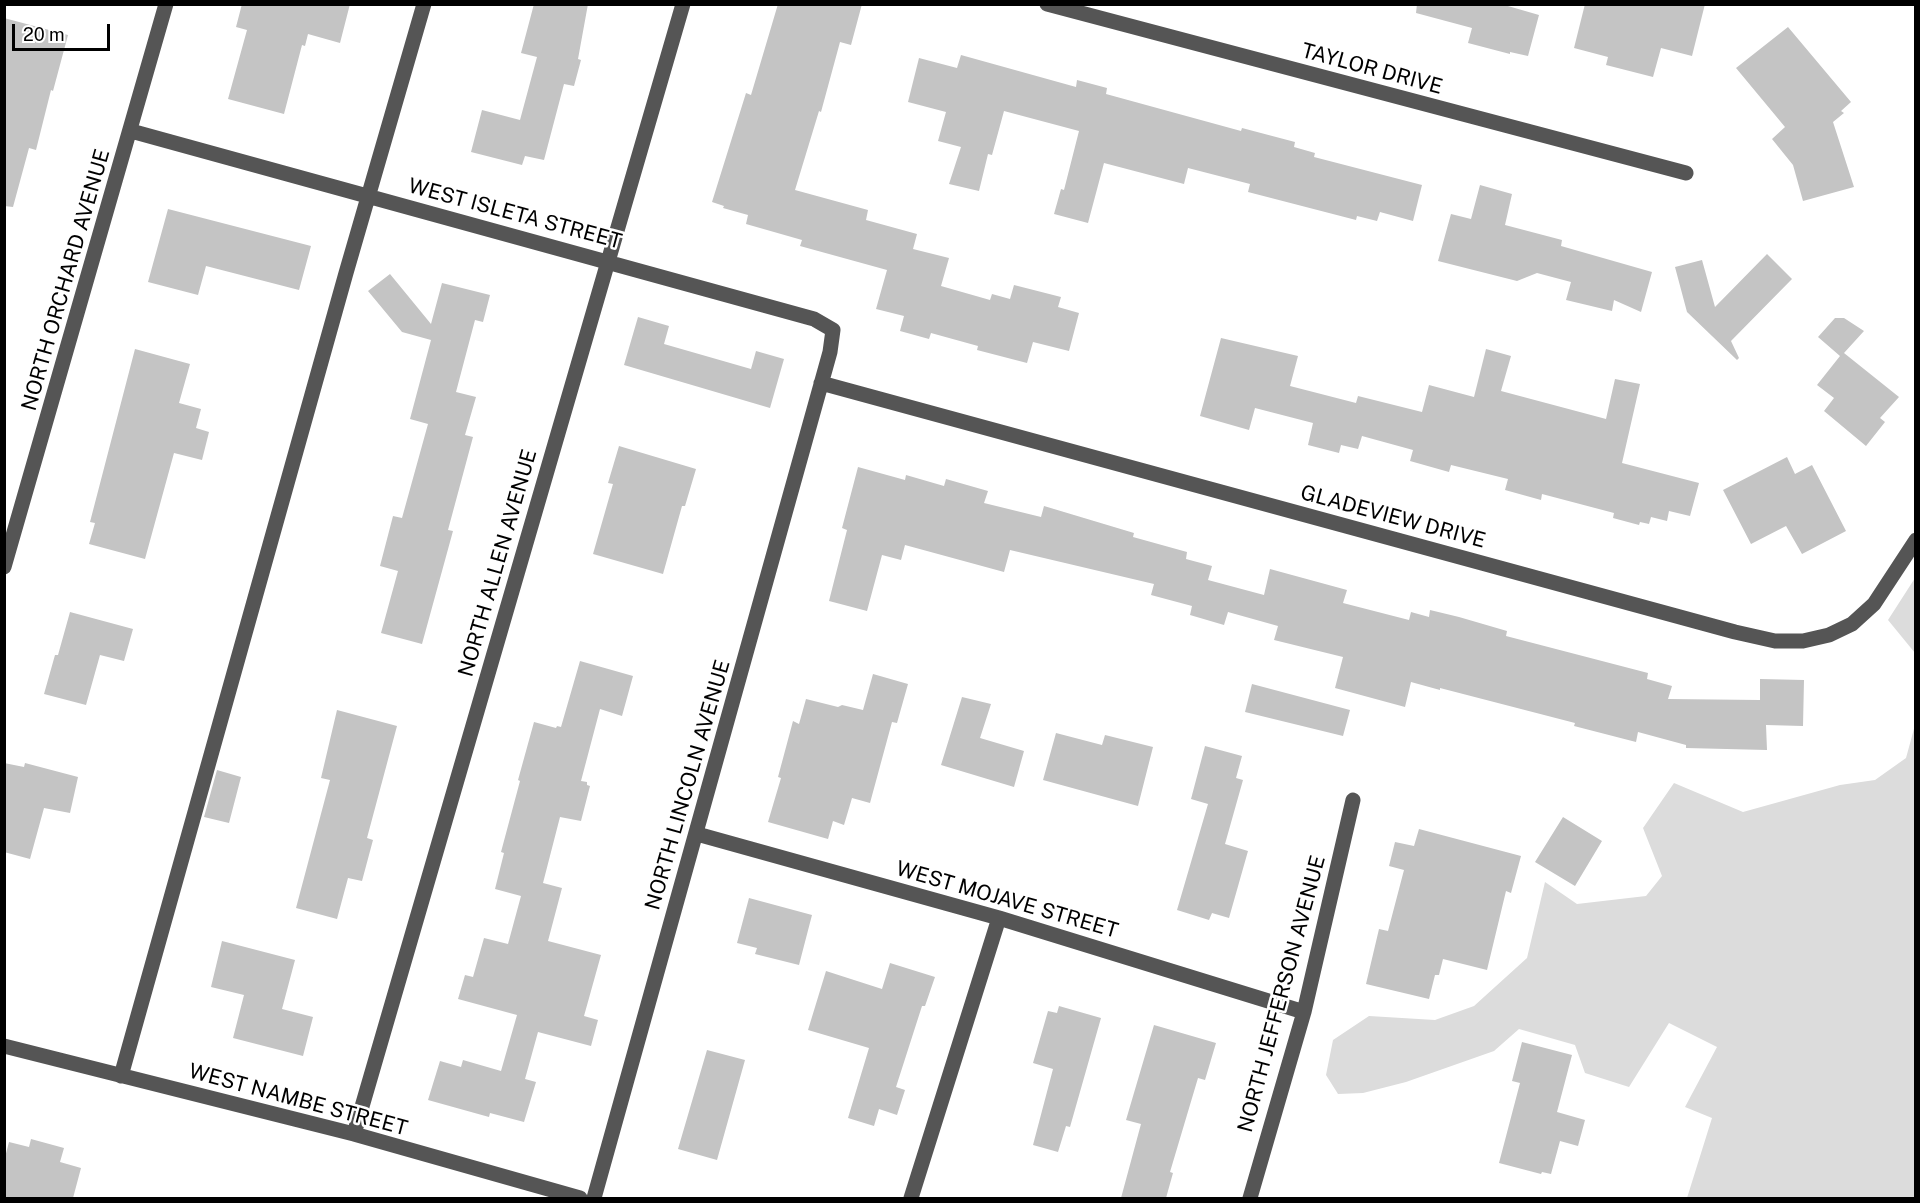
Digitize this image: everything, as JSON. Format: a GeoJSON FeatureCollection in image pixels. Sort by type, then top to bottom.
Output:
{"type":"FeatureCollection","features":[{"type":"Feature","properties":{"kind":"street","name":"NORTH ORCHARD AVENUE"},"geometry":{"type":"LineString","coordinates":[[4,567],[166,4]]}},
{"type":"Feature","properties":{"kind":"street"},"geometry":{"type":"LineString","coordinates":[[121,1076],[424,4]]}},
{"type":"Feature","properties":{"kind":"street","name":"NORTH ALLEN AVENUE"},"geometry":{"type":"LineString","coordinates":[[354,1134],[683,4]]}},
{"type":"Feature","properties":{"kind":"street","name":"TAYLOR DRIVE"},"geometry":{"type":"LineString","coordinates":[[1047,4],[1686,173]]}},
{"type":"Feature","properties":{"kind":"street","name":"WEST ISLETA STREET"},"geometry":{"type":"LineString","coordinates":[[130,131],[814,319],[833,330],[830,352],[821,383]]}},
{"type":"Feature","properties":{"kind":"street","name":"GLADEVIEW DRIVE"},"geometry":{"type":"LineString","coordinates":[[821,383],[1775,641],[1803,641],[1829,635],[1852,624],[1874,604],[1916,540]]}},
{"type":"Feature","properties":{"kind":"street","name":"NORTH LINCOLN AVENUE"},"geometry":{"type":"LineString","coordinates":[[594,1198],[821,383]]}},
{"type":"Feature","properties":{"kind":"street","name":"NORTH JEFFERSON AVENUE"},"geometry":{"type":"LineString","coordinates":[[1250,1198],[1304,1012],[1353,800]]}},
{"type":"Feature","properties":{"kind":"street","name":"WEST MOJAVE STREET"},"geometry":{"type":"LineString","coordinates":[[697,834],[999,918],[1304,1012]]}},
{"type":"Feature","properties":{"kind":"street"},"geometry":{"type":"LineString","coordinates":[[911,1198],[999,918]]}},
{"type":"Feature","properties":{"kind":"street","name":"WEST NAMBE STREET"},"geometry":{"type":"LineString","coordinates":[[4,1046],[354,1134],[580,1198]]}},
{"type":"Feature","properties":{"kind":"shaded area"},"geometry":{"type":"Polygon","coordinates":[[[1915,578],[1915,653],[1888,620],[1915,578]]]}},
{"type":"Feature","properties":{"kind":"shaded area"},"geometry":{"type":"Polygon","coordinates":[[[1915,725],[1915,1198],[1687,1198],[1712,1118],[1685,1107],[1717,1047],[1669,1023],[1629,1087],[1585,1073],[1575,1045],[1519,1029],[1494,1051],[1406,1082],[1363,1093],[1338,1094],[1326,1075],[1333,1040],[1369,1016],[1435,1020],[1474,1006],[1527,958],[1545,882],[1577,904],[1646,896],[1662,876],[1643,828],[1674,783],[1743,812],[1840,785],[1875,780],[1906,758],[1915,725]]]}},
{"type":"Feature","properties":{"kind":"building"},"geometry":{"type":"Polygon","coordinates":[[[242,4],[350,4],[340,43],[308,34],[305,46],[302,45],[284,114],[228,99],[247,30],[236,27],[242,4]]]}},
{"type":"Feature","properties":{"kind":"building"},"geometry":{"type":"Polygon","coordinates":[[[534,4],[588,4],[578,59],[581,60],[574,86],[564,84],[544,160],[525,156],[522,165],[471,152],[482,110],[520,120],[537,57],[521,53],[534,4]]]}},
{"type":"Feature","properties":{"kind":"building"},"geometry":{"type":"Polygon","coordinates":[[[778,4],[862,4],[851,45],[840,42],[821,112],[819,111],[795,190],[868,210],[866,220],[917,234],[913,249],[949,258],[941,286],[990,300],[992,294],[1010,299],[1014,285],[1061,297],[1058,307],[1079,313],[1069,351],[1033,342],[1027,363],[977,350],[978,346],[931,333],[929,339],[900,331],[904,316],[876,309],[887,270],[800,246],[802,240],[746,224],[748,215],[723,208],[724,206],[712,202],[746,93],[751,95],[778,4]]]}},
{"type":"Feature","properties":{"kind":"building"},"geometry":{"type":"Polygon","coordinates":[[[1417,4],[1501,4],[1539,15],[1528,56],[1510,52],[1510,54],[1468,43],[1472,28],[1416,13],[1417,4]]]}},
{"type":"Feature","properties":{"kind":"building"},"geometry":{"type":"Polygon","coordinates":[[[1585,4],[1705,4],[1692,56],[1661,48],[1653,77],[1606,65],[1608,57],[1574,48],[1585,4]]]}},
{"type":"Feature","properties":{"kind":"building"},"geometry":{"type":"Polygon","coordinates":[[[4,18],[68,35],[36,150],[29,148],[13,207],[4,206],[4,18]]]}},
{"type":"Feature","properties":{"kind":"building"},"geometry":{"type":"Polygon","coordinates":[[[1788,27],[1851,102],[1841,111],[1844,113],[1833,122],[1854,187],[1803,201],[1793,165],[1772,139],[1785,127],[1736,68],[1788,27]]]}},
{"type":"Feature","properties":{"kind":"building"},"geometry":{"type":"Polygon","coordinates":[[[961,55],[1076,87],[1077,80],[1107,88],[1106,94],[1241,131],[1242,128],[1295,142],[1294,147],[1315,153],[1314,157],[1422,185],[1413,221],[1380,212],[1377,221],[1357,216],[1356,220],[1248,192],[1250,184],[1188,168],[1184,184],[1104,163],[1088,223],[1054,214],[1061,189],[1064,190],[1079,131],[1004,111],[992,155],[988,154],[979,191],[949,184],[961,147],[938,141],[946,112],[908,102],[919,58],[957,68],[961,55]]]}},
{"type":"Feature","properties":{"kind":"building"},"geometry":{"type":"Polygon","coordinates":[[[1480,185],[1512,194],[1505,225],[1562,240],[1561,246],[1652,272],[1641,312],[1614,300],[1612,311],[1566,300],[1571,282],[1537,273],[1517,281],[1438,261],[1451,214],[1471,219],[1480,185]]]}},
{"type":"Feature","properties":{"kind":"building"},"geometry":{"type":"Polygon","coordinates":[[[168,209],[311,246],[299,290],[206,266],[198,295],[148,282],[168,209]]]}},
{"type":"Feature","properties":{"kind":"building"},"geometry":{"type":"Polygon","coordinates":[[[1767,254],[1792,279],[1731,341],[1739,358],[1737,360],[1687,312],[1675,267],[1702,260],[1715,307],[1767,254]]]}},
{"type":"Feature","properties":{"kind":"building"},"geometry":{"type":"Polygon","coordinates":[[[390,274],[431,324],[442,283],[490,295],[483,322],[475,320],[456,392],[476,397],[465,435],[473,437],[448,530],[453,531],[422,644],[381,633],[398,571],[380,566],[393,516],[402,518],[428,424],[410,419],[431,340],[402,332],[368,291],[390,274]]]}},
{"type":"Feature","properties":{"kind":"building"},"geometry":{"type":"Polygon","coordinates":[[[638,317],[669,326],[664,344],[751,369],[756,351],[784,359],[770,408],[624,365],[638,317]]]}},
{"type":"Feature","properties":{"kind":"building"},"geometry":{"type":"Polygon","coordinates":[[[1835,318],[1844,318],[1864,331],[1844,353],[1899,397],[1880,418],[1885,422],[1866,446],[1824,411],[1834,398],[1817,385],[1840,356],[1818,337],[1835,318]]]}},
{"type":"Feature","properties":{"kind":"building"},"geometry":{"type":"Polygon","coordinates":[[[1221,338],[1298,356],[1290,386],[1356,403],[1358,396],[1422,412],[1429,385],[1474,397],[1486,349],[1511,356],[1501,391],[1606,419],[1615,379],[1640,384],[1622,463],[1699,483],[1690,516],[1669,511],[1667,521],[1651,517],[1649,524],[1640,522],[1639,525],[1613,518],[1614,513],[1542,494],[1541,500],[1505,490],[1508,479],[1451,465],[1449,472],[1410,461],[1413,450],[1362,436],[1358,449],[1341,445],[1339,453],[1308,445],[1313,423],[1255,408],[1249,430],[1200,416],[1221,338]]]}},
{"type":"Feature","properties":{"kind":"building"},"geometry":{"type":"Polygon","coordinates":[[[135,349],[190,364],[179,403],[201,409],[196,428],[209,432],[202,460],[174,453],[145,559],[89,544],[95,523],[90,522],[135,349]]]}},
{"type":"Feature","properties":{"kind":"building"},"geometry":{"type":"Polygon","coordinates":[[[619,446],[696,469],[685,506],[682,506],[663,574],[593,554],[613,484],[608,483],[619,446]]]}},
{"type":"Feature","properties":{"kind":"building"},"geometry":{"type":"Polygon","coordinates":[[[1787,457],[1795,474],[1812,465],[1846,531],[1802,554],[1786,526],[1751,544],[1723,490],[1787,457]]]}},
{"type":"Feature","properties":{"kind":"building"},"geometry":{"type":"Polygon","coordinates":[[[858,467],[905,480],[906,475],[944,486],[946,479],[988,491],[984,503],[1041,517],[1044,506],[1134,533],[1133,537],[1187,552],[1186,559],[1212,566],[1208,580],[1264,595],[1270,569],[1347,590],[1343,603],[1409,620],[1411,612],[1429,617],[1430,610],[1459,617],[1507,631],[1506,636],[1648,673],[1647,679],[1672,686],[1668,699],[1760,700],[1760,679],[1804,680],[1803,726],[1766,725],[1767,750],[1686,748],[1686,745],[1638,732],[1636,742],[1574,726],[1575,723],[1411,682],[1405,707],[1335,688],[1343,657],[1274,640],[1278,626],[1228,612],[1224,625],[1190,615],[1192,606],[1151,595],[1154,584],[1010,550],[1004,572],[905,545],[901,560],[882,555],[867,611],[829,601],[847,530],[842,528],[858,467]]]}},
{"type":"Feature","properties":{"kind":"building"},"geometry":{"type":"Polygon","coordinates":[[[70,612],[133,629],[124,661],[100,655],[86,705],[44,694],[70,612]]]}},
{"type":"Feature","properties":{"kind":"building"},"geometry":{"type":"Polygon","coordinates":[[[580,661],[633,676],[622,716],[600,709],[581,781],[587,782],[590,786],[581,821],[560,817],[543,883],[562,888],[548,941],[601,955],[584,1016],[598,1020],[591,1046],[538,1032],[525,1079],[536,1082],[524,1122],[490,1113],[489,1117],[428,1100],[440,1061],[461,1067],[463,1060],[501,1071],[517,1015],[458,999],[465,975],[473,977],[484,938],[508,944],[521,896],[495,889],[504,853],[501,852],[520,781],[518,780],[534,722],[556,728],[561,727],[580,661]]]}},
{"type":"Feature","properties":{"kind":"building"},"geometry":{"type":"Polygon","coordinates":[[[873,674],[908,684],[897,723],[892,722],[870,803],[852,798],[844,825],[833,821],[828,839],[768,822],[781,778],[778,777],[793,721],[799,724],[806,699],[863,710],[873,674]]]}},
{"type":"Feature","properties":{"kind":"building"},"geometry":{"type":"Polygon","coordinates":[[[1252,684],[1350,710],[1343,736],[1245,712],[1252,684]]]}},
{"type":"Feature","properties":{"kind":"building"},"geometry":{"type":"Polygon","coordinates":[[[962,697],[991,704],[980,738],[1024,751],[1014,787],[941,765],[962,697]]]}},
{"type":"Feature","properties":{"kind":"building"},"geometry":{"type":"Polygon","coordinates":[[[337,710],[397,726],[367,838],[373,840],[362,881],[348,878],[337,919],[296,908],[330,780],[321,778],[337,710]]]}},
{"type":"Feature","properties":{"kind":"building"},"geometry":{"type":"Polygon","coordinates":[[[1056,733],[1102,745],[1105,735],[1153,747],[1138,806],[1043,780],[1056,733]]]}},
{"type":"Feature","properties":{"kind":"building"},"geometry":{"type":"Polygon","coordinates":[[[1205,746],[1242,756],[1236,778],[1243,780],[1225,844],[1248,851],[1229,918],[1212,913],[1209,920],[1177,910],[1208,804],[1191,799],[1205,746]]]}},
{"type":"Feature","properties":{"kind":"building"},"geometry":{"type":"Polygon","coordinates":[[[4,763],[24,767],[25,763],[78,777],[70,813],[44,808],[30,859],[4,852],[4,763]]]}},
{"type":"Feature","properties":{"kind":"building"},"geometry":{"type":"Polygon","coordinates":[[[217,770],[241,777],[229,823],[204,817],[217,770]]]}},
{"type":"Feature","properties":{"kind":"building"},"geometry":{"type":"Polygon","coordinates":[[[1563,817],[1602,841],[1575,886],[1535,862],[1563,817]]]}},
{"type":"Feature","properties":{"kind":"building"},"geometry":{"type":"Polygon","coordinates":[[[1419,829],[1521,856],[1511,893],[1506,891],[1487,970],[1443,959],[1439,975],[1435,975],[1429,999],[1366,984],[1379,929],[1388,931],[1404,870],[1389,866],[1395,842],[1414,846],[1419,829]]]}},
{"type":"Feature","properties":{"kind":"building"},"geometry":{"type":"Polygon","coordinates":[[[749,898],[812,915],[799,965],[755,954],[757,948],[737,943],[749,898]]]}},
{"type":"Feature","properties":{"kind":"building"},"geometry":{"type":"Polygon","coordinates":[[[222,941],[295,960],[282,1009],[313,1017],[303,1056],[233,1038],[244,995],[211,987],[222,941]]]}},
{"type":"Feature","properties":{"kind":"building"},"geometry":{"type":"Polygon","coordinates":[[[890,963],[935,977],[925,1006],[922,1006],[896,1087],[905,1090],[897,1115],[879,1109],[874,1126],[848,1118],[869,1048],[808,1030],[826,971],[882,989],[890,963]]]}},
{"type":"Feature","properties":{"kind":"building"},"geometry":{"type":"Polygon","coordinates":[[[1059,1006],[1101,1018],[1070,1127],[1066,1126],[1058,1152],[1033,1145],[1053,1069],[1033,1063],[1048,1011],[1057,1013],[1059,1006]]]}},
{"type":"Feature","properties":{"kind":"building"},"geometry":{"type":"Polygon","coordinates":[[[1154,1025],[1216,1043],[1205,1080],[1198,1078],[1170,1172],[1173,1173],[1166,1198],[1121,1198],[1141,1124],[1126,1120],[1154,1025]]]}},
{"type":"Feature","properties":{"kind":"building"},"geometry":{"type":"Polygon","coordinates":[[[1522,1042],[1572,1055],[1557,1112],[1585,1120],[1578,1146],[1560,1141],[1551,1174],[1542,1172],[1541,1174],[1499,1163],[1520,1083],[1512,1081],[1522,1042]]]}},
{"type":"Feature","properties":{"kind":"building"},"geometry":{"type":"Polygon","coordinates":[[[707,1050],[745,1060],[717,1160],[678,1149],[707,1050]]]}},
{"type":"Feature","properties":{"kind":"building"},"geometry":{"type":"Polygon","coordinates":[[[31,1139],[64,1148],[60,1162],[81,1168],[73,1198],[4,1198],[4,1161],[9,1142],[29,1147],[31,1139]]]}}]}
